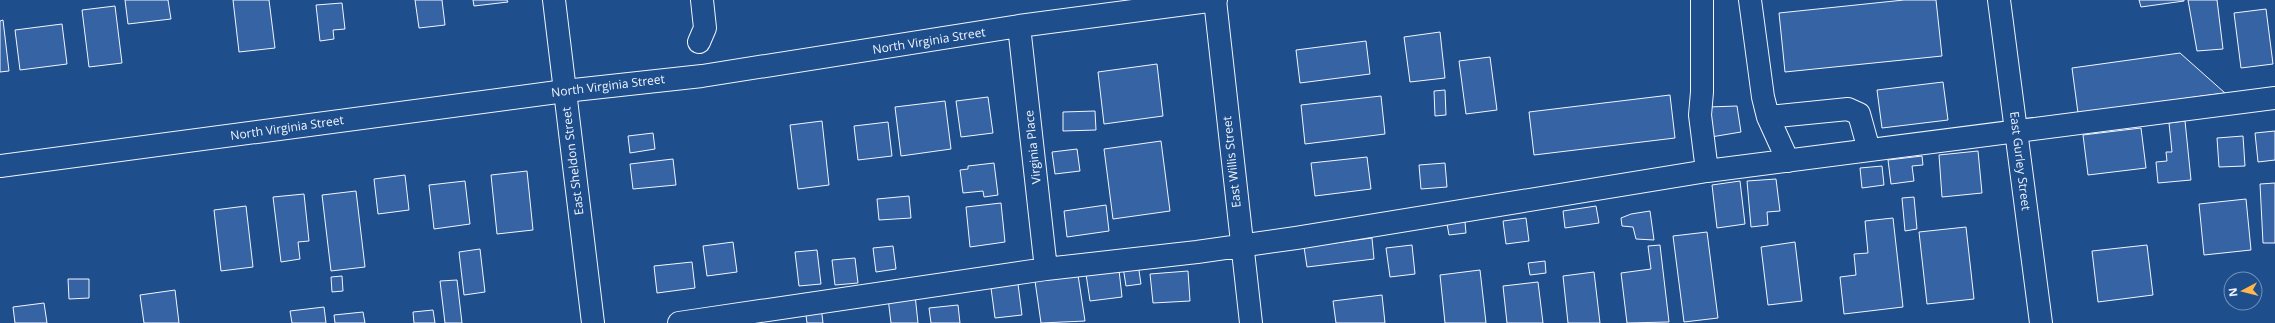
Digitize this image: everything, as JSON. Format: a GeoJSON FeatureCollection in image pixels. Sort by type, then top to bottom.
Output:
{"type":"FeatureCollection","features":[{"type":"Feature","properties":{"kind":"street","name":"East Sheldon Street"},"geometry":{"type":"LineString","coordinates":[[554,0],[593,323]]}},
{"type":"Feature","properties":{"kind":"street"},"geometry":{"type":"LineString","coordinates":[[699,42],[705,28],[702,0]]}},
{"type":"Feature","properties":{"kind":"street","name":"North Virginia Street"},"geometry":{"type":"LineString","coordinates":[[0,166],[565,91],[702,76],[1019,26],[1215,0]]}},
{"type":"Feature","properties":{"kind":"street","name":"East Willis Street"},"geometry":{"type":"LineString","coordinates":[[1215,0],[1241,245],[1251,323]]}},
{"type":"Feature","properties":{"kind":"street"},"geometry":{"type":"LineString","coordinates":[[1702,0],[1702,92],[1700,115],[1707,171]]}},
{"type":"Feature","properties":{"kind":"street"},"geometry":{"type":"LineString","coordinates":[[1750,0],[1763,97],[1768,117],[1788,160]]}},
{"type":"Feature","properties":{"kind":"street","name":"East Gurley Street"},"geometry":{"type":"LineString","coordinates":[[1999,0],[2041,323]]}},
{"type":"Feature","properties":{"kind":"street","name":"Virginia Place"},"geometry":{"type":"LineString","coordinates":[[1019,26],[1046,268]]}},
{"type":"Feature","properties":{"kind":"street"},"geometry":{"type":"LineString","coordinates":[[678,323],[1046,268],[1241,245],[1707,171],[2275,98]]}},
{"type":"Feature","properties":{"kind":"street"},"geometry":{"type":"LineString","coordinates":[[1768,117],[1848,109],[1859,114],[1869,150]]}},
{"type":"Feature","properties":{"kind":"building"},"geometry":{"type":"Polygon","coordinates":[[[125,0],[168,0],[171,19],[128,24],[125,0]]]}},
{"type":"Feature","properties":{"kind":"building"},"geometry":{"type":"Polygon","coordinates":[[[233,0],[269,0],[275,48],[239,52],[233,0]]]}},
{"type":"Feature","properties":{"kind":"building"},"geometry":{"type":"Polygon","coordinates":[[[415,0],[442,0],[445,25],[419,28],[415,0]]]}},
{"type":"Feature","properties":{"kind":"building"},"geometry":{"type":"Polygon","coordinates":[[[473,0],[507,0],[508,2],[474,6],[473,0]]]}},
{"type":"Feature","properties":{"kind":"building"},"geometry":{"type":"Polygon","coordinates":[[[1904,0],[1936,0],[1942,56],[1785,72],[1779,13],[1904,0]]]}},
{"type":"Feature","properties":{"kind":"building"},"geometry":{"type":"Polygon","coordinates":[[[2139,0],[2184,0],[2184,1],[2141,7],[2139,0]]]}},
{"type":"Feature","properties":{"kind":"building"},"geometry":{"type":"Polygon","coordinates":[[[2188,0],[2217,0],[2223,49],[2197,51],[2188,0]]]}},
{"type":"Feature","properties":{"kind":"building"},"geometry":{"type":"Polygon","coordinates":[[[342,3],[345,29],[333,30],[334,39],[320,41],[316,5],[342,3]]]}},
{"type":"Feature","properties":{"kind":"building"},"geometry":{"type":"Polygon","coordinates":[[[115,6],[122,63],[89,67],[82,10],[115,6]]]}},
{"type":"Feature","properties":{"kind":"building"},"geometry":{"type":"Polygon","coordinates":[[[2266,9],[2273,64],[2241,68],[2234,13],[2266,9]]]}},
{"type":"Feature","properties":{"kind":"building"},"geometry":{"type":"Polygon","coordinates":[[[3,20],[9,71],[0,72],[0,21],[3,20]]]}},
{"type":"Feature","properties":{"kind":"building"},"geometry":{"type":"Polygon","coordinates":[[[62,24],[67,64],[20,70],[15,30],[62,24]]]}},
{"type":"Feature","properties":{"kind":"building"},"geometry":{"type":"Polygon","coordinates":[[[1440,32],[1445,78],[1410,82],[1404,37],[1440,32]]]}},
{"type":"Feature","properties":{"kind":"building"},"geometry":{"type":"Polygon","coordinates":[[[1366,41],[1370,74],[1300,83],[1296,50],[1366,41]]]}},
{"type":"Feature","properties":{"kind":"building"},"geometry":{"type":"Polygon","coordinates":[[[2180,53],[2225,93],[2078,113],[2072,68],[2180,53]]]}},
{"type":"Feature","properties":{"kind":"building"},"geometry":{"type":"Polygon","coordinates":[[[1490,57],[1497,110],[1466,114],[1459,61],[1490,57]]]}},
{"type":"Feature","properties":{"kind":"building"},"geometry":{"type":"Polygon","coordinates":[[[1157,64],[1163,116],[1104,124],[1098,72],[1157,64]]]}},
{"type":"Feature","properties":{"kind":"building"},"geometry":{"type":"Polygon","coordinates":[[[1943,82],[1948,120],[1882,128],[1877,90],[1943,82]]]}},
{"type":"Feature","properties":{"kind":"building"},"geometry":{"type":"Polygon","coordinates":[[[1445,90],[1446,115],[1435,116],[1434,91],[1445,90]]]}},
{"type":"Feature","properties":{"kind":"building"},"geometry":{"type":"Polygon","coordinates":[[[1670,95],[1675,138],[1534,155],[1529,112],[1670,95]]]}},
{"type":"Feature","properties":{"kind":"building"},"geometry":{"type":"Polygon","coordinates":[[[1381,96],[1385,134],[1305,144],[1301,105],[1381,96]]]}},
{"type":"Feature","properties":{"kind":"building"},"geometry":{"type":"Polygon","coordinates":[[[988,97],[993,133],[961,137],[956,101],[988,97]]]}},
{"type":"Feature","properties":{"kind":"building"},"geometry":{"type":"Polygon","coordinates":[[[945,101],[951,149],[901,156],[895,107],[945,101]]]}},
{"type":"Feature","properties":{"kind":"building"},"geometry":{"type":"Polygon","coordinates":[[[1737,106],[1741,132],[1711,137],[1708,107],[1737,106]]]}},
{"type":"Feature","properties":{"kind":"building"},"geometry":{"type":"Polygon","coordinates":[[[1095,111],[1096,130],[1063,131],[1063,112],[1095,111]]]}},
{"type":"Feature","properties":{"kind":"building"},"geometry":{"type":"Polygon","coordinates":[[[822,121],[829,185],[798,189],[790,125],[822,121]]]}},
{"type":"Feature","properties":{"kind":"building"},"geometry":{"type":"Polygon","coordinates":[[[2185,121],[2191,180],[2158,183],[2156,162],[2167,161],[2166,152],[2172,152],[2169,123],[2185,121]]]}},
{"type":"Feature","properties":{"kind":"building"},"geometry":{"type":"Polygon","coordinates":[[[888,122],[892,156],[858,160],[854,126],[888,122]]]}},
{"type":"Feature","properties":{"kind":"building"},"geometry":{"type":"Polygon","coordinates":[[[2141,128],[2146,168],[2088,175],[2083,135],[2141,128]]]}},
{"type":"Feature","properties":{"kind":"building"},"geometry":{"type":"Polygon","coordinates":[[[2275,131],[2275,160],[2258,162],[2255,133],[2275,131]]]}},
{"type":"Feature","properties":{"kind":"building"},"geometry":{"type":"Polygon","coordinates":[[[653,133],[655,149],[630,153],[628,136],[653,133]]]}},
{"type":"Feature","properties":{"kind":"building"},"geometry":{"type":"Polygon","coordinates":[[[2243,136],[2245,166],[2219,167],[2217,138],[2243,136]]]}},
{"type":"Feature","properties":{"kind":"building"},"geometry":{"type":"Polygon","coordinates":[[[1161,141],[1170,211],[1113,219],[1104,149],[1161,141]]]}},
{"type":"Feature","properties":{"kind":"building"},"geometry":{"type":"Polygon","coordinates":[[[1077,149],[1080,171],[1055,174],[1052,152],[1077,149]]]}},
{"type":"Feature","properties":{"kind":"building"},"geometry":{"type":"Polygon","coordinates":[[[1978,151],[1982,193],[1942,197],[1939,155],[1978,151]]]}},
{"type":"Feature","properties":{"kind":"building"},"geometry":{"type":"Polygon","coordinates":[[[1922,156],[1923,165],[1912,166],[1914,181],[1891,184],[1888,160],[1922,156]]]}},
{"type":"Feature","properties":{"kind":"building"},"geometry":{"type":"Polygon","coordinates":[[[1367,157],[1371,189],[1315,196],[1311,163],[1367,157]]]}},
{"type":"Feature","properties":{"kind":"building"},"geometry":{"type":"Polygon","coordinates":[[[673,159],[676,185],[633,189],[630,164],[673,159]]]}},
{"type":"Feature","properties":{"kind":"building"},"geometry":{"type":"Polygon","coordinates":[[[994,163],[998,195],[984,197],[983,191],[963,193],[960,170],[968,169],[968,166],[994,163]]]}},
{"type":"Feature","properties":{"kind":"building"},"geometry":{"type":"Polygon","coordinates":[[[1445,163],[1447,187],[1421,189],[1419,165],[1445,163]]]}},
{"type":"Feature","properties":{"kind":"building"},"geometry":{"type":"Polygon","coordinates":[[[1882,166],[1884,185],[1862,188],[1860,168],[1882,166]]]}},
{"type":"Feature","properties":{"kind":"building"},"geometry":{"type":"Polygon","coordinates":[[[527,171],[533,230],[497,234],[491,175],[527,171]]]}},
{"type":"Feature","properties":{"kind":"building"},"geometry":{"type":"Polygon","coordinates":[[[405,175],[409,210],[378,214],[374,179],[405,175]]]}},
{"type":"Feature","properties":{"kind":"building"},"geometry":{"type":"Polygon","coordinates":[[[1776,179],[1780,211],[1767,212],[1768,225],[1751,227],[1747,181],[1776,179]]]}},
{"type":"Feature","properties":{"kind":"building"},"geometry":{"type":"Polygon","coordinates":[[[465,181],[470,224],[434,229],[429,185],[465,181]]]}},
{"type":"Feature","properties":{"kind":"building"},"geometry":{"type":"Polygon","coordinates":[[[1740,181],[1745,224],[1717,228],[1712,185],[1740,181]]]}},
{"type":"Feature","properties":{"kind":"building"},"geometry":{"type":"Polygon","coordinates":[[[2275,183],[2275,243],[2263,243],[2260,184],[2275,183]]]}},
{"type":"Feature","properties":{"kind":"building"},"geometry":{"type":"Polygon","coordinates":[[[356,191],[365,267],[331,271],[322,195],[356,191]]]}},
{"type":"Feature","properties":{"kind":"building"},"geometry":{"type":"Polygon","coordinates":[[[304,194],[309,241],[298,242],[300,259],[281,262],[273,197],[304,194]]]}},
{"type":"Feature","properties":{"kind":"building"},"geometry":{"type":"Polygon","coordinates":[[[909,196],[911,218],[879,220],[877,199],[909,196]]]}},
{"type":"Feature","properties":{"kind":"building"},"geometry":{"type":"Polygon","coordinates":[[[1914,197],[1917,229],[1905,231],[1902,198],[1914,197]]]}},
{"type":"Feature","properties":{"kind":"building"},"geometry":{"type":"Polygon","coordinates":[[[2246,199],[2251,250],[2204,255],[2199,204],[2246,199]]]}},
{"type":"Feature","properties":{"kind":"building"},"geometry":{"type":"Polygon","coordinates":[[[1001,203],[1005,242],[970,247],[966,207],[1001,203]]]}},
{"type":"Feature","properties":{"kind":"building"},"geometry":{"type":"Polygon","coordinates":[[[1106,205],[1109,231],[1067,237],[1064,211],[1106,205]]]}},
{"type":"Feature","properties":{"kind":"building"},"geometry":{"type":"Polygon","coordinates":[[[246,206],[253,267],[221,271],[214,210],[246,206]]]}},
{"type":"Feature","properties":{"kind":"building"},"geometry":{"type":"Polygon","coordinates":[[[1596,206],[1599,223],[1565,228],[1563,211],[1596,206]]]}},
{"type":"Feature","properties":{"kind":"building"},"geometry":{"type":"Polygon","coordinates":[[[1650,211],[1654,240],[1636,239],[1633,227],[1622,226],[1621,218],[1631,214],[1650,211]]]}},
{"type":"Feature","properties":{"kind":"building"},"geometry":{"type":"Polygon","coordinates":[[[1526,218],[1529,241],[1506,244],[1503,221],[1526,218]]]}},
{"type":"Feature","properties":{"kind":"building"},"geometry":{"type":"Polygon","coordinates":[[[1893,218],[1903,307],[1844,314],[1840,277],[1856,275],[1854,254],[1868,253],[1865,221],[1893,218]]]}},
{"type":"Feature","properties":{"kind":"building"},"geometry":{"type":"Polygon","coordinates":[[[1465,222],[1466,233],[1449,235],[1447,224],[1465,222]]]}},
{"type":"Feature","properties":{"kind":"building"},"geometry":{"type":"Polygon","coordinates":[[[1966,227],[1974,299],[1927,304],[1919,232],[1966,227]]]}},
{"type":"Feature","properties":{"kind":"building"},"geometry":{"type":"Polygon","coordinates":[[[1707,232],[1718,318],[1684,322],[1673,236],[1707,232]]]}},
{"type":"Feature","properties":{"kind":"building"},"geometry":{"type":"Polygon","coordinates":[[[1372,238],[1374,259],[1307,267],[1304,247],[1372,238]]]}},
{"type":"Feature","properties":{"kind":"building"},"geometry":{"type":"Polygon","coordinates":[[[733,242],[737,272],[707,276],[703,246],[733,242]]]}},
{"type":"Feature","properties":{"kind":"building"},"geometry":{"type":"Polygon","coordinates":[[[1795,242],[1802,301],[1768,305],[1761,247],[1795,242]]]}},
{"type":"Feature","properties":{"kind":"building"},"geometry":{"type":"Polygon","coordinates":[[[1412,245],[1415,274],[1390,277],[1386,248],[1412,245]]]}},
{"type":"Feature","properties":{"kind":"building"},"geometry":{"type":"Polygon","coordinates":[[[1660,245],[1669,322],[1627,323],[1621,273],[1651,269],[1648,246],[1660,245]]]}},
{"type":"Feature","properties":{"kind":"building"},"geometry":{"type":"Polygon","coordinates":[[[2147,245],[2153,295],[2098,302],[2092,251],[2147,245]]]}},
{"type":"Feature","properties":{"kind":"building"},"geometry":{"type":"Polygon","coordinates":[[[893,246],[896,269],[876,272],[873,248],[893,246]]]}},
{"type":"Feature","properties":{"kind":"building"},"geometry":{"type":"Polygon","coordinates":[[[480,249],[485,292],[464,295],[459,252],[480,249]]]}},
{"type":"Feature","properties":{"kind":"building"},"geometry":{"type":"Polygon","coordinates":[[[817,250],[821,284],[799,286],[795,252],[817,250]]]}},
{"type":"Feature","properties":{"kind":"building"},"geometry":{"type":"Polygon","coordinates":[[[855,258],[858,283],[835,285],[832,260],[855,258]]]}},
{"type":"Feature","properties":{"kind":"building"},"geometry":{"type":"Polygon","coordinates":[[[1545,261],[1546,273],[1530,275],[1528,263],[1545,261]]]}},
{"type":"Feature","properties":{"kind":"building"},"geometry":{"type":"Polygon","coordinates":[[[692,262],[695,288],[657,293],[654,266],[692,262]]]}},
{"type":"Feature","properties":{"kind":"building"},"geometry":{"type":"Polygon","coordinates":[[[1138,264],[1141,284],[1126,286],[1123,267],[1138,264]]]}},
{"type":"Feature","properties":{"kind":"building"},"geometry":{"type":"Polygon","coordinates":[[[1119,270],[1122,297],[1090,301],[1086,274],[1119,270]]]}},
{"type":"Feature","properties":{"kind":"building"},"geometry":{"type":"Polygon","coordinates":[[[1480,270],[1486,323],[1445,323],[1440,275],[1480,270]]]}},
{"type":"Feature","properties":{"kind":"building"},"geometry":{"type":"Polygon","coordinates":[[[1188,271],[1190,301],[1153,303],[1150,274],[1188,271]]]}},
{"type":"Feature","properties":{"kind":"building"},"geometry":{"type":"Polygon","coordinates":[[[1594,272],[1600,323],[1568,323],[1563,276],[1594,272]]]}},
{"type":"Feature","properties":{"kind":"building"},"geometry":{"type":"Polygon","coordinates":[[[1078,275],[1085,321],[1041,323],[1035,281],[1078,275]]]}},
{"type":"Feature","properties":{"kind":"building"},"geometry":{"type":"Polygon","coordinates":[[[342,276],[343,291],[332,292],[331,277],[342,276]]]}},
{"type":"Feature","properties":{"kind":"building"},"geometry":{"type":"Polygon","coordinates":[[[68,279],[89,279],[89,298],[69,299],[68,279]]]}},
{"type":"Feature","properties":{"kind":"building"},"geometry":{"type":"Polygon","coordinates":[[[457,280],[462,323],[445,323],[440,281],[457,280]]]}},
{"type":"Feature","properties":{"kind":"building"},"geometry":{"type":"Polygon","coordinates":[[[1538,282],[1543,323],[1507,323],[1503,286],[1538,282]]]}},
{"type":"Feature","properties":{"kind":"building"},"geometry":{"type":"Polygon","coordinates":[[[1018,284],[1022,315],[995,318],[991,288],[1018,284]]]}},
{"type":"Feature","properties":{"kind":"building"},"geometry":{"type":"Polygon","coordinates":[[[175,290],[179,323],[144,323],[140,295],[175,290]]]}},
{"type":"Feature","properties":{"kind":"building"},"geometry":{"type":"Polygon","coordinates":[[[915,295],[918,323],[891,323],[888,298],[915,295]]]}},
{"type":"Feature","properties":{"kind":"building"},"geometry":{"type":"Polygon","coordinates":[[[1382,295],[1385,323],[1336,323],[1333,301],[1382,295]]]}},
{"type":"Feature","properties":{"kind":"building"},"geometry":{"type":"Polygon","coordinates":[[[44,303],[47,323],[15,323],[13,307],[44,303]]]}},
{"type":"Feature","properties":{"kind":"building"},"geometry":{"type":"Polygon","coordinates":[[[958,305],[960,323],[931,323],[929,308],[958,305]]]}},
{"type":"Feature","properties":{"kind":"building"},"geometry":{"type":"Polygon","coordinates":[[[821,306],[823,323],[807,323],[805,308],[821,306]]]}},
{"type":"Feature","properties":{"kind":"building"},"geometry":{"type":"Polygon","coordinates":[[[324,307],[326,323],[292,323],[290,311],[324,307]]]}},
{"type":"Feature","properties":{"kind":"building"},"geometry":{"type":"Polygon","coordinates":[[[433,310],[435,323],[414,323],[413,312],[433,310]]]}},
{"type":"Feature","properties":{"kind":"building"},"geometry":{"type":"Polygon","coordinates":[[[363,312],[365,323],[335,323],[334,315],[363,312]]]}}]}
